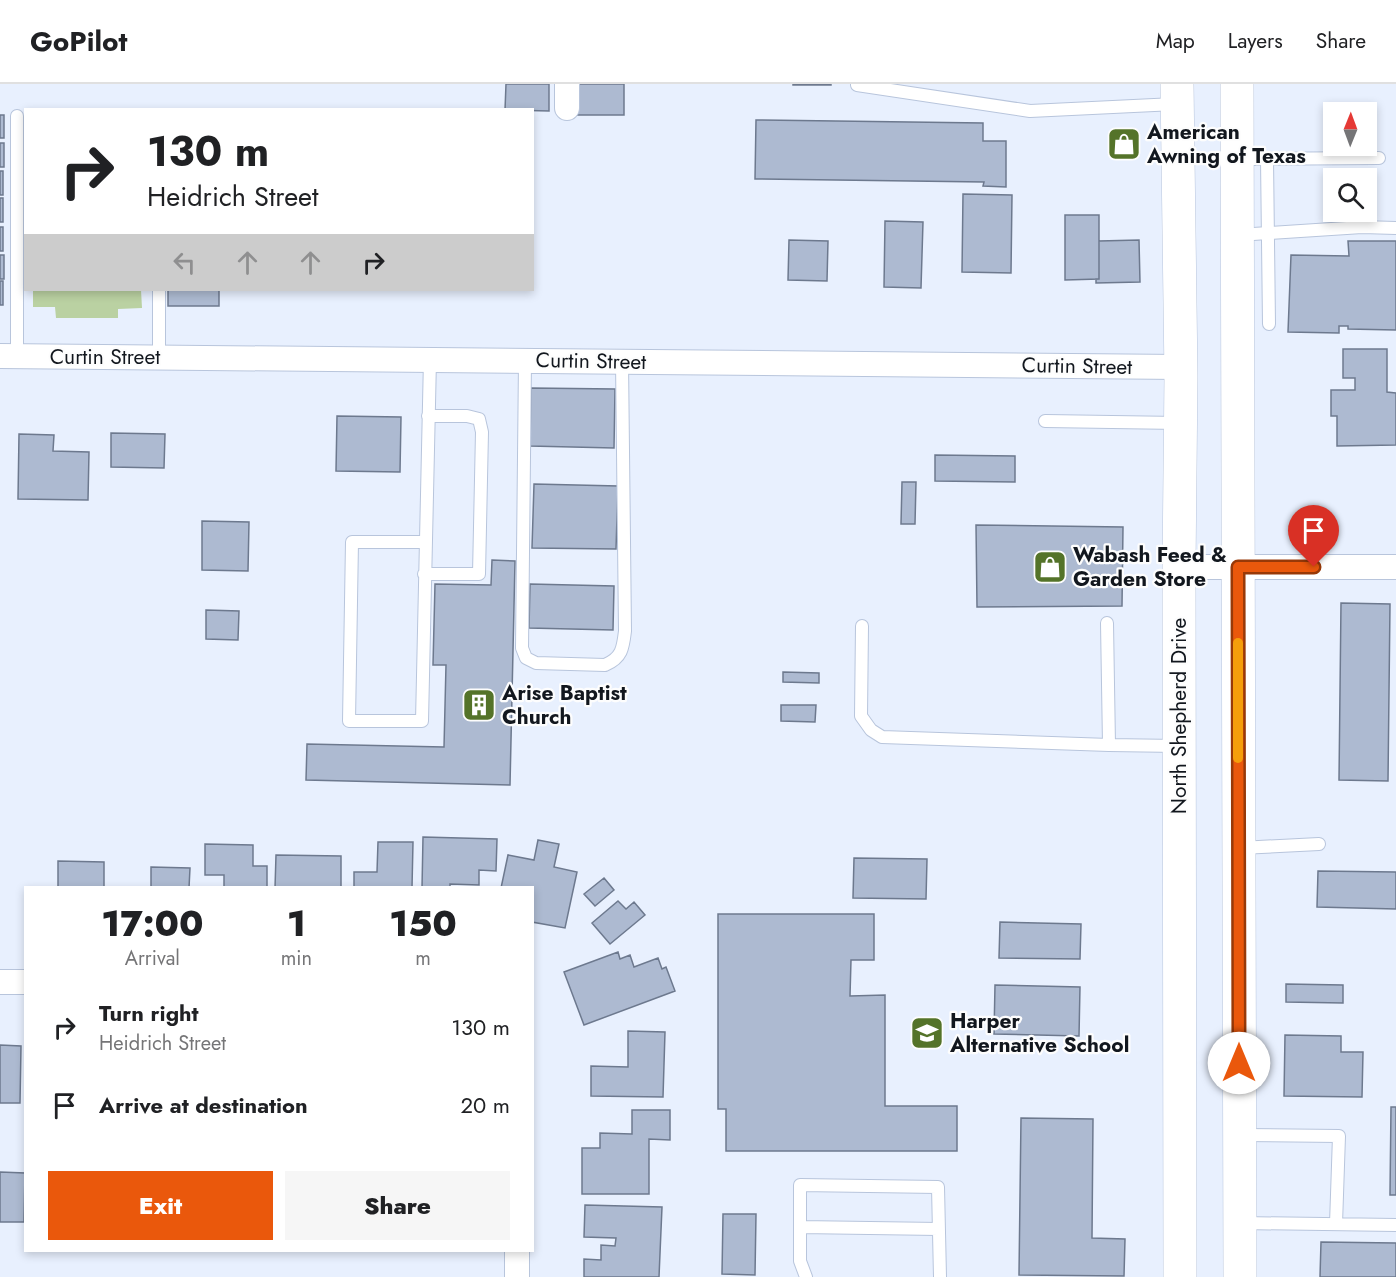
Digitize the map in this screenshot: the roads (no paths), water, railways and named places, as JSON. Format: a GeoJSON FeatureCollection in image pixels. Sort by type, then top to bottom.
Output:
{"type":"FeatureCollection","features":[{"type":"Feature","properties":{"kind":"main road"},"geometry":{"type":"LineString","coordinates":[[1237,84],[1252,159],[1252,234],[1238,567],[1240,1277]]}},
{"type":"Feature","properties":{"kind":"main road","name":"North Shepherd Drive"},"geometry":{"type":"LineString","coordinates":[[1177,94],[1181,367],[1180,1277]]}},
{"type":"Feature","properties":{"kind":"street"},"geometry":{"type":"LineString","coordinates":[[567,84],[567,108]]}},
{"type":"Feature","properties":{"kind":"street","name":"Curtin Street"},"geometry":{"type":"LineString","coordinates":[[8,356],[1181,367]]}},
{"type":"Feature","properties":{"kind":"street"},"geometry":{"type":"LineString","coordinates":[[1179,567],[1396,567]]}},
{"type":"Feature","properties":{"kind":"street"},"geometry":{"type":"LineString","coordinates":[[0,982],[24,981]]}},
{"type":"Feature","properties":{"kind":"street"},"geometry":{"type":"LineString","coordinates":[[517,1252],[517,1277]]}},
{"type":"Feature","properties":{"kind":"lane"},"geometry":{"type":"LineString","coordinates":[[858,85],[1030,111],[1177,94]]}},
{"type":"Feature","properties":{"kind":"lane"},"geometry":{"type":"LineString","coordinates":[[8,356],[16,116]]}},
{"type":"Feature","properties":{"kind":"lane"},"geometry":{"type":"LineString","coordinates":[[1252,159],[1379,158]]}},
{"type":"Feature","properties":{"kind":"lane"},"geometry":{"type":"LineString","coordinates":[[1269,324],[1252,234],[1362,227],[1396,228]]}},
{"type":"Feature","properties":{"kind":"lane"},"geometry":{"type":"LineString","coordinates":[[159,291],[159,357]]}},
{"type":"Feature","properties":{"kind":"lane"},"geometry":{"type":"LineString","coordinates":[[424,542],[352,542],[349,721],[422,722],[424,542],[430,359]]}},
{"type":"Feature","properties":{"kind":"lane"},"geometry":{"type":"LineString","coordinates":[[525,361],[522,648],[526,658],[536,663],[605,664],[615,660],[623,648],[625,631],[622,361]]}},
{"type":"Feature","properties":{"kind":"lane"},"geometry":{"type":"LineString","coordinates":[[424,574],[479,574],[482,432],[479,419],[467,416],[428,416]]}},
{"type":"Feature","properties":{"kind":"lane"},"geometry":{"type":"LineString","coordinates":[[1045,421],[1181,423]]}},
{"type":"Feature","properties":{"kind":"lane"},"geometry":{"type":"LineString","coordinates":[[1107,623],[1109,745]]}},
{"type":"Feature","properties":{"kind":"lane"},"geometry":{"type":"LineString","coordinates":[[862,626],[861,716],[871,730],[882,737],[1179,746]]}},
{"type":"Feature","properties":{"kind":"lane"},"geometry":{"type":"LineString","coordinates":[[1238,848],[1319,844]]}},
{"type":"Feature","properties":{"kind":"lane"},"geometry":{"type":"LineString","coordinates":[[1239,1135],[1338,1136],[1336,1224]]}},
{"type":"Feature","properties":{"kind":"lane"},"geometry":{"type":"LineString","coordinates":[[806,1277],[800,1261],[800,1185],[938,1187],[940,1277]]}},
{"type":"Feature","properties":{"kind":"lane"},"geometry":{"type":"LineString","coordinates":[[1240,1223],[1396,1225]]}},
{"type":"Feature","properties":{"kind":"lane"},"geometry":{"type":"LineString","coordinates":[[800,1227],[939,1229]]}},
{"type":"Feature","properties":{"kind":"place","name":"American Awning of Texas"},"geometry":{"type":"Point","coordinates":[1124,144]}},
{"type":"Feature","properties":{"kind":"place","name":"Wabash Feed & Garden Store"},"geometry":{"type":"Point","coordinates":[1050,567]}},
{"type":"Feature","properties":{"kind":"place","name":"Arise Baptist Church"},"geometry":{"type":"Point","coordinates":[479,705]}},
{"type":"Feature","properties":{"kind":"place","name":"Harper Alternative School"},"geometry":{"type":"Point","coordinates":[927,1033]}}]}
